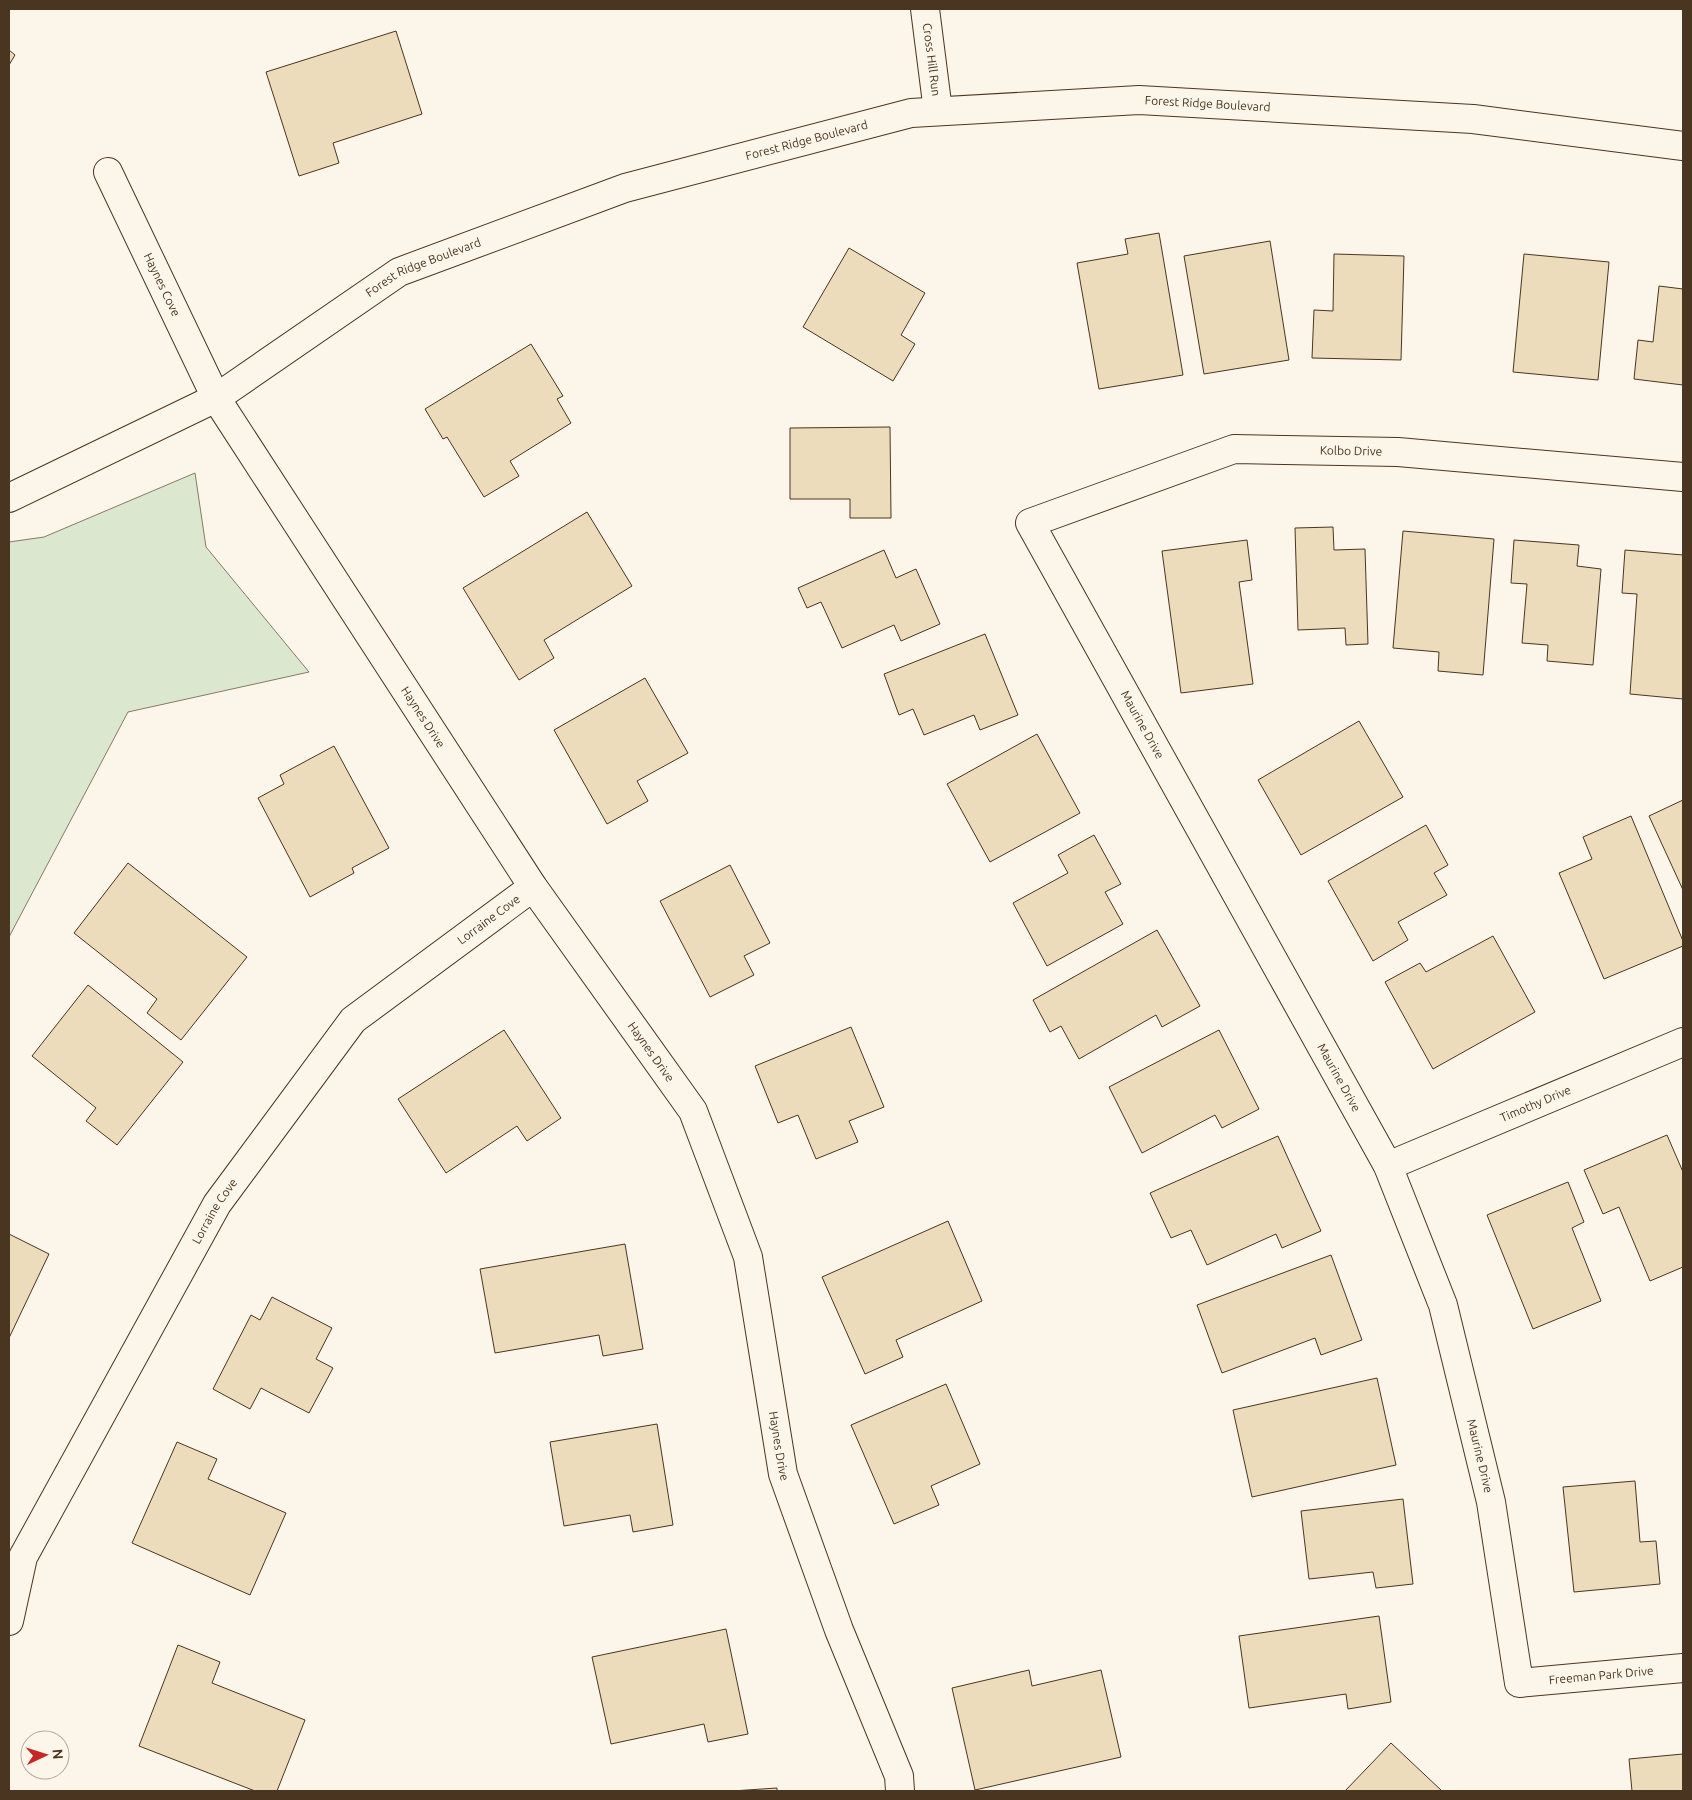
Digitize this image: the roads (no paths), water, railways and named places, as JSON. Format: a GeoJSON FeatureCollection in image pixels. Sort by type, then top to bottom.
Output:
{"type":"FeatureCollection","features":[{"type":"Feature","properties":{"kind":"street","name":"Cross Hill Run"},"geometry":{"type":"LineString","coordinates":[[925,9],[938,112]]}},
{"type":"Feature","properties":{"kind":"street","name":"Forest Ridge Boulevard"},"geometry":{"type":"LineString","coordinates":[[9,498],[216,398],[400,272],[625,188],[911,113],[1139,100],[1473,119],[1683,146]]}},
{"type":"Feature","properties":{"kind":"street","name":"Haynes Cove"},"geometry":{"type":"LineString","coordinates":[[108,172],[216,398]]}},
{"type":"Feature","properties":{"kind":"street","name":"Haynes Drive"},"geometry":{"type":"LineString","coordinates":[[216,398],[533,887],[693,1111],[748,1257],[783,1474],[839,1630],[899,1776],[900,1791]]}},
{"type":"Feature","properties":{"kind":"street","name":"Kolbo Drive"},"geometry":{"type":"LineString","coordinates":[[1030,523],[1234,449],[1398,452],[1683,477]]}},
{"type":"Feature","properties":{"kind":"street","name":"Maurine Drive"},"geometry":{"type":"LineString","coordinates":[[1030,523],[1388,1166],[1443,1304],[1491,1502],[1519,1683]]}},
{"type":"Feature","properties":{"kind":"street","name":"Lorraine Cove"},"geometry":{"type":"LineString","coordinates":[[9,1620],[23,1557],[218,1204],[354,1020],[533,887]]}},
{"type":"Feature","properties":{"kind":"street","name":"Timothy Drive"},"geometry":{"type":"LineString","coordinates":[[1388,1166],[1683,1042]]}},
{"type":"Feature","properties":{"kind":"street","name":"Freeman Park Drive"},"geometry":{"type":"LineString","coordinates":[[1519,1683],[1683,1668]]}}]}
